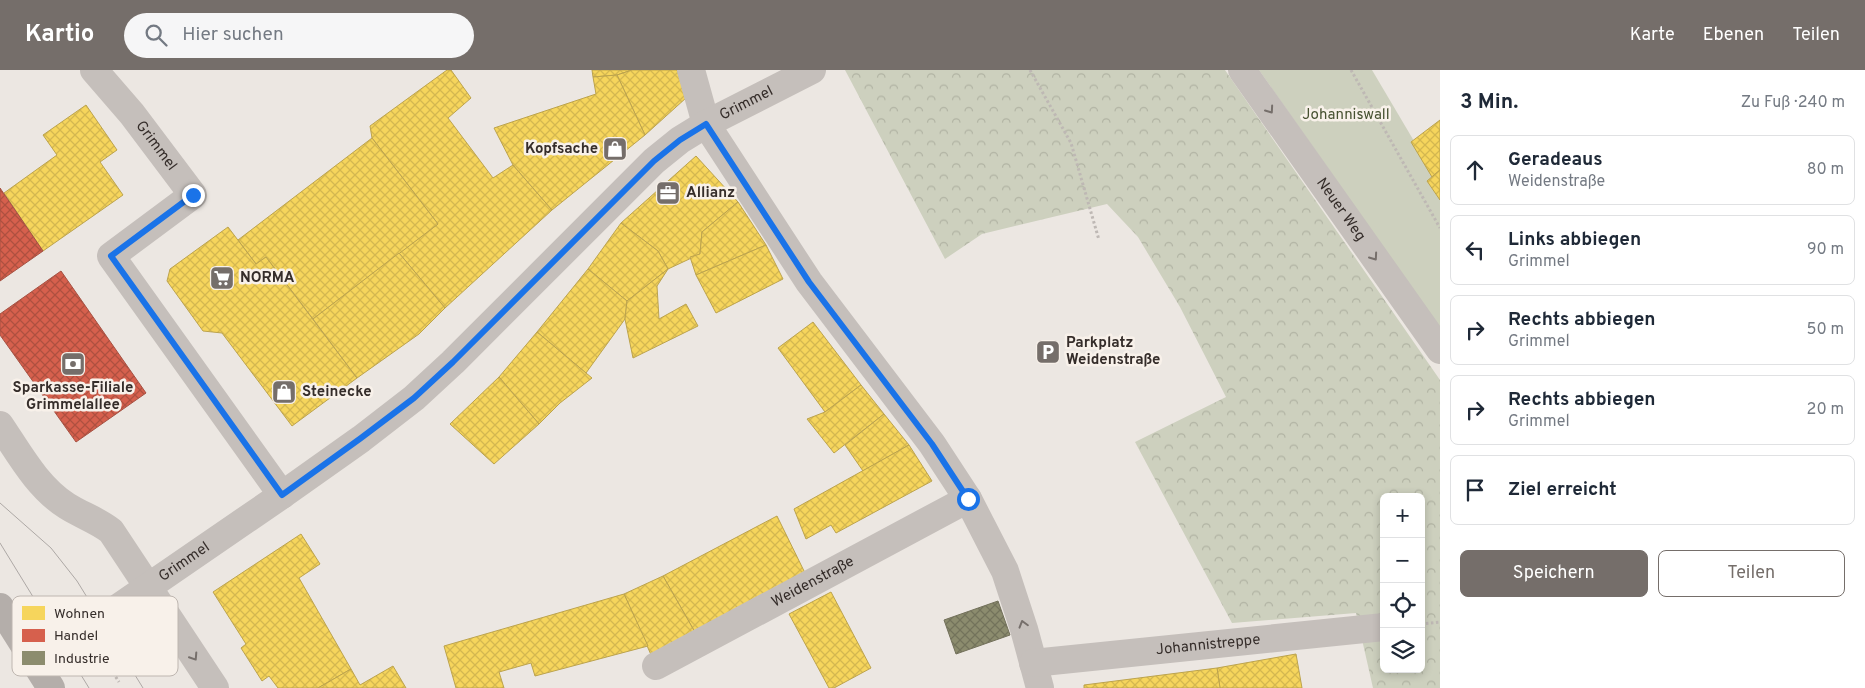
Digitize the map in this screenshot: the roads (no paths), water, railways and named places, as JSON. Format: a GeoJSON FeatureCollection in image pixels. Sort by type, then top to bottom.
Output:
{"type":"FeatureCollection","features":[{"type":"Feature","properties":{"kind":"main road"},"geometry":{"type":"LineString","coordinates":[[0,607],[12,626]]}},
{"type":"Feature","properties":{"kind":"main road"},"geometry":{"type":"LineString","coordinates":[[44,676],[51,688]]}},
{"type":"Feature","properties":{"kind":"street","name":"Grimmel"},"geometry":{"type":"LineString","coordinates":[[94,70],[132,114],[193,195],[111,256],[282,495]]}},
{"type":"Feature","properties":{"kind":"street","name":"Grimmel"},"geometry":{"type":"LineString","coordinates":[[691,70],[706,124]]}},
{"type":"Feature","properties":{"kind":"street","name":"Grimmel"},"geometry":{"type":"LineString","coordinates":[[135,596],[282,495],[414,398],[453,362],[654,161],[680,140],[706,124],[812,70]]}},
{"type":"Feature","properties":{"kind":"street","name":"Neuer Weg"},"geometry":{"type":"LineString","coordinates":[[1242,70],[1440,350]]}},
{"type":"Feature","properties":{"kind":"street"},"geometry":{"type":"LineString","coordinates":[[706,124],[809,282],[932,444],[968,499],[1005,571],[1024,629],[1036,676]]}},
{"type":"Feature","properties":{"kind":"street"},"geometry":{"type":"LineString","coordinates":[[0,425],[30,469],[48,491],[67,506],[99,522],[111,531],[154,596]]}},
{"type":"Feature","properties":{"kind":"street","name":"Weidenstraße"},"geometry":{"type":"LineString","coordinates":[[656,666],[968,499]]}},
{"type":"Feature","properties":{"kind":"street","name":"Johannistreppe"},"geometry":{"type":"LineString","coordinates":[[1036,676],[1380,628]]}},
{"type":"Feature","properties":{"kind":"street"},"geometry":{"type":"LineString","coordinates":[[178,632],[215,688]]}},
{"type":"Feature","properties":{"kind":"tram line"},"geometry":{"type":"LineString","coordinates":[[0,503],[51,548],[86,596]]}},
{"type":"Feature","properties":{"kind":"tram line"},"geometry":{"type":"LineString","coordinates":[[0,543],[33,596]]}},
{"type":"Feature","properties":{"kind":"tram line"},"geometry":{"type":"LineString","coordinates":[[82,676],[89,688]]}},
{"type":"Feature","properties":{"kind":"tram line"},"geometry":{"type":"LineString","coordinates":[[136,676],[143,688]]}},
{"type":"Feature","properties":{"kind":"place","name":"Kopfsache"},"geometry":{"type":"Point","coordinates":[615,149]}},
{"type":"Feature","properties":{"kind":"place","name":"Allianz"},"geometry":{"type":"Point","coordinates":[668,193]}},
{"type":"Feature","properties":{"kind":"place","name":"NORMA"},"geometry":{"type":"Point","coordinates":[222,278]}},
{"type":"Feature","properties":{"kind":"place","name":"Parkplatz Weidenstraße"},"geometry":{"type":"Point","coordinates":[1048,352]}},
{"type":"Feature","properties":{"kind":"place","name":"Sparkasse-Filiale Grimmelallee"},"geometry":{"type":"Point","coordinates":[73,364]}},
{"type":"Feature","properties":{"kind":"place","name":"Steinecke"},"geometry":{"type":"Point","coordinates":[284,392]}},
{"type":"Feature","properties":{"kind":"park label","name":"Johanniswall"},"geometry":{"type":"Point","coordinates":[1346,115]}}]}
